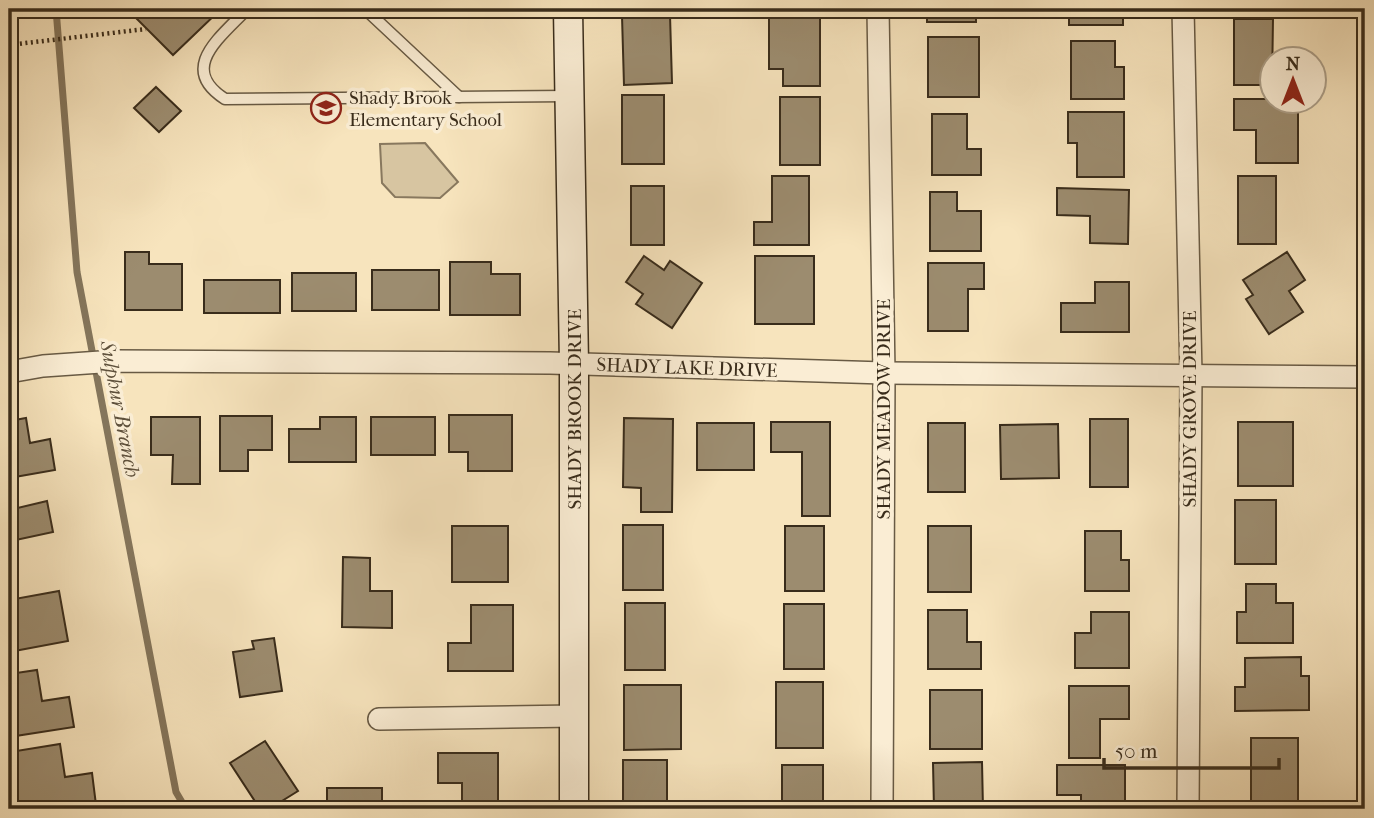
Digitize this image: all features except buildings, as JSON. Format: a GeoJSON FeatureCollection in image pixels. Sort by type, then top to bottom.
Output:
{"type":"FeatureCollection","features":[{"type":"Feature","properties":{"kind":"street","name":"SHADY BROOK DRIVE"},"geometry":{"type":"LineString","coordinates":[[568,9],[574,364],[574,809]]}},
{"type":"Feature","properties":{"kind":"street","name":"SHADY MEADOW DRIVE"},"geometry":{"type":"LineString","coordinates":[[878,9],[884,373],[882,809]]}},
{"type":"Feature","properties":{"kind":"street","name":"SHADY GROVE DRIVE"},"geometry":{"type":"LineString","coordinates":[[1182,9],[1191,375],[1188,809]]}},
{"type":"Feature","properties":{"kind":"street","name":"SHADY LAKE DRIVE"},"geometry":{"type":"LineString","coordinates":[[9,372],[43,366],[115,360],[574,364],[884,373],[1365,377]]}},
{"type":"Feature","properties":{"kind":"street"},"geometry":{"type":"LineString","coordinates":[[379,719],[575,716]]}},
{"type":"Feature","properties":{"kind":"lane"},"geometry":{"type":"LineString","coordinates":[[247,9],[205,54],[204,72],[210,89],[225,99],[570,96]]}},
{"type":"Feature","properties":{"kind":"lane"},"geometry":{"type":"LineString","coordinates":[[365,9],[459,97]]}},
{"type":"Feature","properties":{"kind":"path"},"geometry":{"type":"LineString","coordinates":[[9,45],[146,29]]}},
{"type":"Feature","properties":{"kind":"shaded area"},"geometry":{"type":"Polygon","coordinates":[[[425,143],[458,182],[440,198],[395,197],[382,183],[380,144],[425,143]]]}},
{"type":"Feature","properties":{"kind":"waterway","name":"Sulphur Branch"},"geometry":{"type":"LineString","coordinates":[[56,9],[77,272],[176,792],[186,809]]}},
{"type":"Feature","properties":{"kind":"place","name":"Shady Brook Elementary School"},"geometry":{"type":"Point","coordinates":[326,108]}}]}
